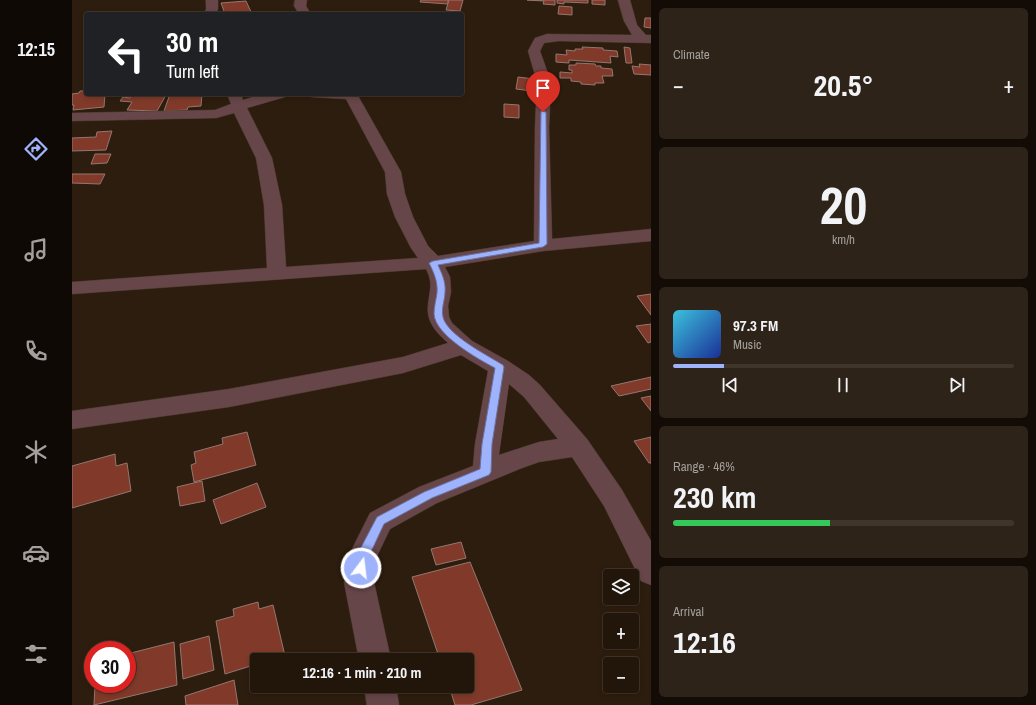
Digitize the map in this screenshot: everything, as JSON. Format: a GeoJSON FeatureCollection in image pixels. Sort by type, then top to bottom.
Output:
{"type":"FeatureCollection","features":[{"type":"Feature","properties":{"kind":"street"},"geometry":{"type":"LineString","coordinates":[[211,12],[212,0]]}},
{"type":"Feature","properties":{"kind":"street"},"geometry":{"type":"LineString","coordinates":[[301,0],[300,6],[304,12]]}},
{"type":"Feature","properties":{"kind":"street"},"geometry":{"type":"LineString","coordinates":[[624,0],[628,20],[635,31],[647,39]]}},
{"type":"Feature","properties":{"kind":"street"},"geometry":{"type":"LineString","coordinates":[[543,244],[542,127],[544,82],[534,51],[539,41],[547,38],[647,39]]}},
{"type":"Feature","properties":{"kind":"street"},"geometry":{"type":"LineString","coordinates":[[72,117],[211,114],[237,101],[270,96]]}},
{"type":"Feature","properties":{"kind":"street"},"geometry":{"type":"LineString","coordinates":[[351,96],[392,172],[396,194],[404,217],[420,248],[433,263],[440,277],[441,292],[438,306],[438,317],[444,327],[464,346],[521,380],[532,390],[578,446],[613,498],[651,572]]}},
{"type":"Feature","properties":{"kind":"street"},"geometry":{"type":"LineString","coordinates":[[237,101],[264,158],[273,205],[277,274]]}},
{"type":"Feature","properties":{"kind":"street"},"geometry":{"type":"LineString","coordinates":[[72,288],[433,263],[543,244],[651,235]]}},
{"type":"Feature","properties":{"kind":"street"},"geometry":{"type":"LineString","coordinates":[[72,420],[229,398],[403,364],[464,346]]}},
{"type":"Feature","properties":{"kind":"street"},"geometry":{"type":"LineString","coordinates":[[485,472],[487,444],[500,367]]}},
{"type":"Feature","properties":{"kind":"street"},"geometry":{"type":"LineString","coordinates":[[374,653],[359,582],[364,553],[380,521],[428,495],[485,472],[539,452],[578,446]]}},
{"type":"Feature","properties":{"kind":"street"},"geometry":{"type":"LineString","coordinates":[[381,693],[383,705]]}},
{"type":"Feature","properties":{"kind":"building"},"geometry":{"type":"Polygon","coordinates":[[[421,0],[448,0],[448,4],[420,2],[421,0]]]}},
{"type":"Feature","properties":{"kind":"building"},"geometry":{"type":"Polygon","coordinates":[[[449,0],[463,0],[460,11],[446,10],[449,0]]]}},
{"type":"Feature","properties":{"kind":"building"},"geometry":{"type":"Polygon","coordinates":[[[527,0],[555,0],[555,5],[543,4],[544,1],[527,0]]]}},
{"type":"Feature","properties":{"kind":"building"},"geometry":{"type":"Polygon","coordinates":[[[557,0],[588,0],[588,3],[564,2],[564,4],[557,3],[557,0]]]}},
{"type":"Feature","properties":{"kind":"building"},"geometry":{"type":"Polygon","coordinates":[[[592,0],[605,0],[605,5],[592,4],[592,0]]]}},
{"type":"Feature","properties":{"kind":"building"},"geometry":{"type":"Polygon","coordinates":[[[246,1],[251,12],[224,12],[221,3],[246,1]]]}},
{"type":"Feature","properties":{"kind":"building"},"geometry":{"type":"Polygon","coordinates":[[[559,6],[572,7],[572,15],[558,14],[559,6]]]}},
{"type":"Feature","properties":{"kind":"building"},"geometry":{"type":"Polygon","coordinates":[[[645,18],[651,18],[651,28],[644,27],[645,18]]]}},
{"type":"Feature","properties":{"kind":"building"},"geometry":{"type":"Polygon","coordinates":[[[582,47],[603,48],[603,50],[617,51],[618,57],[610,56],[611,63],[569,60],[569,63],[556,62],[556,54],[567,55],[566,50],[575,51],[575,49],[583,49],[582,47]]]}},
{"type":"Feature","properties":{"kind":"building"},"geometry":{"type":"Polygon","coordinates":[[[624,47],[630,48],[632,63],[626,63],[624,47]]]}},
{"type":"Feature","properties":{"kind":"building"},"geometry":{"type":"Polygon","coordinates":[[[576,63],[595,64],[596,66],[601,66],[601,68],[612,69],[613,76],[602,76],[604,83],[595,83],[595,85],[581,84],[581,82],[571,81],[571,78],[560,78],[560,72],[572,73],[572,70],[569,70],[569,65],[576,65],[576,63]]]}},
{"type":"Feature","properties":{"kind":"building"},"geometry":{"type":"Polygon","coordinates":[[[639,64],[651,65],[651,75],[634,74],[632,66],[640,67],[639,64]]]}},
{"type":"Feature","properties":{"kind":"building"},"geometry":{"type":"Polygon","coordinates":[[[518,77],[534,79],[532,91],[516,89],[518,77]]]}},
{"type":"Feature","properties":{"kind":"building"},"geometry":{"type":"Polygon","coordinates":[[[80,91],[84,91],[84,96],[105,96],[104,107],[73,110],[74,105],[72,105],[72,94],[79,93],[80,91]]]}},
{"type":"Feature","properties":{"kind":"building"},"geometry":{"type":"Polygon","coordinates":[[[131,96],[165,96],[157,111],[127,110],[132,102],[120,101],[123,97],[130,98],[131,96]]]}},
{"type":"Feature","properties":{"kind":"building"},"geometry":{"type":"Polygon","coordinates":[[[169,96],[202,96],[201,106],[188,107],[187,110],[164,111],[169,96]]]}},
{"type":"Feature","properties":{"kind":"building"},"geometry":{"type":"Polygon","coordinates":[[[504,104],[519,105],[519,118],[504,117],[504,104]]]}},
{"type":"Feature","properties":{"kind":"building"},"geometry":{"type":"Polygon","coordinates":[[[112,131],[106,150],[72,151],[72,138],[96,137],[97,132],[112,131]]]}},
{"type":"Feature","properties":{"kind":"building"},"geometry":{"type":"Polygon","coordinates":[[[95,154],[111,154],[107,163],[91,164],[95,154]]]}},
{"type":"Feature","properties":{"kind":"building"},"geometry":{"type":"Polygon","coordinates":[[[72,174],[105,174],[100,184],[72,183],[72,174]]]}},
{"type":"Feature","properties":{"kind":"building"},"geometry":{"type":"Polygon","coordinates":[[[651,294],[651,315],[637,296],[651,294]]]}},
{"type":"Feature","properties":{"kind":"building"},"geometry":{"type":"Polygon","coordinates":[[[651,324],[651,342],[648,343],[636,326],[651,324]]]}},
{"type":"Feature","properties":{"kind":"building"},"geometry":{"type":"Polygon","coordinates":[[[651,377],[651,389],[619,396],[611,386],[651,377]]]}},
{"type":"Feature","properties":{"kind":"building"},"geometry":{"type":"Polygon","coordinates":[[[651,396],[651,411],[641,398],[651,396]]]}},
{"type":"Feature","properties":{"kind":"building"},"geometry":{"type":"Polygon","coordinates":[[[247,432],[256,465],[194,482],[191,465],[196,463],[194,452],[223,444],[222,438],[247,432]]]}},
{"type":"Feature","properties":{"kind":"building"},"geometry":{"type":"Polygon","coordinates":[[[651,437],[651,463],[649,463],[634,441],[651,437]]]}},
{"type":"Feature","properties":{"kind":"building"},"geometry":{"type":"Polygon","coordinates":[[[115,454],[116,466],[127,463],[131,491],[72,508],[72,466],[115,454]]]}},
{"type":"Feature","properties":{"kind":"building"},"geometry":{"type":"Polygon","coordinates":[[[202,481],[205,501],[180,506],[177,487],[202,481]]]}},
{"type":"Feature","properties":{"kind":"building"},"geometry":{"type":"Polygon","coordinates":[[[257,483],[266,507],[221,524],[213,500],[257,483]]]}},
{"type":"Feature","properties":{"kind":"building"},"geometry":{"type":"Polygon","coordinates":[[[461,542],[466,558],[436,565],[431,549],[461,542]]]}},
{"type":"Feature","properties":{"kind":"building"},"geometry":{"type":"Polygon","coordinates":[[[470,562],[522,690],[471,705],[455,705],[451,693],[474,693],[474,653],[438,653],[412,577],[470,562]]]}},
{"type":"Feature","properties":{"kind":"building"},"geometry":{"type":"Polygon","coordinates":[[[258,602],[259,609],[273,605],[284,653],[250,653],[250,666],[225,674],[216,621],[234,616],[233,609],[258,602]]]}},
{"type":"Feature","properties":{"kind":"building"},"geometry":{"type":"Polygon","coordinates":[[[209,636],[214,670],[183,679],[180,644],[209,636]]]}},
{"type":"Feature","properties":{"kind":"building"},"geometry":{"type":"Polygon","coordinates":[[[174,642],[177,685],[94,705],[95,693],[136,693],[136,652],[174,642]]]}},
{"type":"Feature","properties":{"kind":"building"},"geometry":{"type":"Polygon","coordinates":[[[234,680],[238,705],[186,705],[185,696],[234,680]]]}},
{"type":"Feature","properties":{"kind":"route"},"geometry":{"type":"LineString","coordinates":[[361,568],[364,553],[380,521],[428,495],[485,472],[487,444],[500,367],[464,346],[444,327],[438,317],[438,306],[441,292],[440,277],[433,263],[543,244],[543,112]]}}]}
